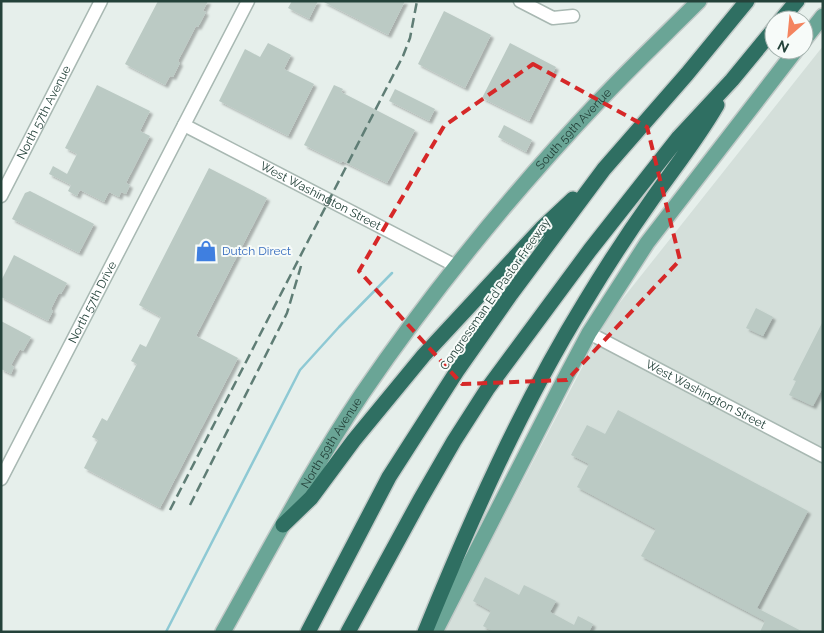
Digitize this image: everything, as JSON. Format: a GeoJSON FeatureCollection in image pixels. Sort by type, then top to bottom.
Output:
{"type":"FeatureCollection","features":[{"type":"Feature","properties":{"kind":"highway","name":"Congressman Ed Pastor Freeway"},"geometry":{"type":"LineString","coordinates":[[308,632],[389,477],[511,294],[604,169],[687,74],[747,1]]}},
{"type":"Feature","properties":{"kind":"highway"},"geometry":{"type":"LineString","coordinates":[[348,632],[420,500],[454,441],[488,388],[543,311],[679,137],[732,80],[764,41]]}},
{"type":"Feature","properties":{"kind":"highway"},"geometry":{"type":"LineString","coordinates":[[425,632],[490,483],[552,357],[623,240],[704,128],[732,80]]}},
{"type":"Feature","properties":{"kind":"highway"},"geometry":{"type":"LineString","coordinates":[[283,525],[311,498],[360,433],[424,355],[542,228],[604,169]]}},
{"type":"Feature","properties":{"kind":"main road","name":"South 59th Avenue"},"geometry":{"type":"LineString","coordinates":[[456,266],[534,173],[600,99],[699,1]]}},
{"type":"Feature","properties":{"kind":"main road"},"geometry":{"type":"LineString","coordinates":[[814,27],[823,16]]}},
{"type":"Feature","properties":{"kind":"main road"},"geometry":{"type":"LineString","coordinates":[[435,632],[589,333],[647,244],[788,60]]}},
{"type":"Feature","properties":{"kind":"main road","name":"North 59th Avenue"},"geometry":{"type":"LineString","coordinates":[[224,632],[319,460],[390,354],[456,266]]}},
{"type":"Feature","properties":{"kind":"street","name":"North 57th Avenue"},"geometry":{"type":"LineString","coordinates":[[1,196],[101,1]]}},
{"type":"Feature","properties":{"kind":"street","name":"North 57th Drive"},"geometry":{"type":"LineString","coordinates":[[1,479],[248,1]]}},
{"type":"Feature","properties":{"kind":"street"},"geometry":{"type":"LineString","coordinates":[[520,1],[553,18],[573,16]]}},
{"type":"Feature","properties":{"kind":"street","name":"West Washington Street"},"geometry":{"type":"LineString","coordinates":[[184,125],[456,266]]}},
{"type":"Feature","properties":{"kind":"street","name":"West Washington Street"},"geometry":{"type":"LineString","coordinates":[[589,333],[823,456]]}},
{"type":"Feature","properties":{"kind":"highlighted area"},"geometry":{"type":"Polygon","coordinates":[[[533,64],[647,127],[680,260],[567,380],[462,384],[359,271],[444,126],[533,64]]]}},
{"type":"Feature","properties":{"kind":"shaded area"},"geometry":{"type":"Polygon","coordinates":[[[823,46],[823,632],[444,632],[609,316],[812,60],[814,60],[823,46]]]}},
{"type":"Feature","properties":{"kind":"building"},"geometry":{"type":"Polygon","coordinates":[[[158,1],[208,1],[203,11],[206,12],[198,27],[196,26],[178,61],[180,63],[173,77],[170,76],[165,85],[125,64],[158,1]]]}},
{"type":"Feature","properties":{"kind":"building"},"geometry":{"type":"Polygon","coordinates":[[[292,1],[318,1],[309,19],[288,8],[292,1]]]}},
{"type":"Feature","properties":{"kind":"building"},"geometry":{"type":"Polygon","coordinates":[[[322,1],[405,1],[388,35],[322,1]]]}},
{"type":"Feature","properties":{"kind":"building"},"geometry":{"type":"Polygon","coordinates":[[[444,11],[491,35],[465,88],[418,64],[444,11]]]}},
{"type":"Feature","properties":{"kind":"building"},"geometry":{"type":"Polygon","coordinates":[[[268,43],[291,55],[284,69],[314,84],[288,136],[219,101],[245,49],[260,57],[268,43]]]}},
{"type":"Feature","properties":{"kind":"building"},"geometry":{"type":"Polygon","coordinates":[[[510,43],[556,67],[529,121],[482,98],[510,43]]]}},
{"type":"Feature","properties":{"kind":"building"},"geometry":{"type":"Polygon","coordinates":[[[97,85],[150,111],[140,131],[150,136],[126,183],[130,185],[126,194],[121,192],[119,197],[109,192],[104,202],[80,190],[77,196],[68,191],[71,185],[49,174],[53,166],[67,174],[77,154],[65,148],[97,85]]]}},
{"type":"Feature","properties":{"kind":"building"},"geometry":{"type":"Polygon","coordinates":[[[334,85],[343,89],[341,92],[415,130],[387,183],[304,145],[334,85]]]}},
{"type":"Feature","properties":{"kind":"building"},"geometry":{"type":"Polygon","coordinates":[[[395,89],[435,109],[429,121],[389,101],[395,89]]]}},
{"type":"Feature","properties":{"kind":"building"},"geometry":{"type":"Polygon","coordinates":[[[504,125],[532,140],[526,152],[498,137],[504,125]]]}},
{"type":"Feature","properties":{"kind":"building"},"geometry":{"type":"Polygon","coordinates":[[[209,168],[267,198],[196,336],[238,358],[160,508],[84,468],[98,440],[92,437],[102,418],[107,421],[137,364],[131,361],[140,344],[146,347],[161,317],[139,305],[209,168]]]}},
{"type":"Feature","properties":{"kind":"building"},"geometry":{"type":"Polygon","coordinates":[[[30,191],[94,224],[79,253],[12,219],[25,193],[30,191]]]}},
{"type":"Feature","properties":{"kind":"building"},"geometry":{"type":"Polygon","coordinates":[[[14,255],[67,283],[61,294],[59,293],[51,309],[53,311],[48,321],[1,297],[1,281],[14,255]]]}},
{"type":"Feature","properties":{"kind":"building"},"geometry":{"type":"Polygon","coordinates":[[[756,308],[773,317],[763,336],[746,328],[756,308]]]}},
{"type":"Feature","properties":{"kind":"building"},"geometry":{"type":"Polygon","coordinates":[[[1,321],[31,337],[23,351],[20,349],[11,365],[14,367],[11,374],[1,369],[1,321]]]}},
{"type":"Feature","properties":{"kind":"building"},"geometry":{"type":"Polygon","coordinates":[[[823,321],[823,387],[813,406],[789,395],[796,381],[793,380],[823,321]]]}},
{"type":"Feature","properties":{"kind":"building"},"geometry":{"type":"Polygon","coordinates":[[[618,410],[808,511],[757,608],[803,632],[760,632],[765,621],[641,556],[656,529],[577,487],[589,464],[571,455],[587,425],[605,434],[618,410]]]}},
{"type":"Feature","properties":{"kind":"building"},"geometry":{"type":"Polygon","coordinates":[[[485,577],[519,595],[524,585],[556,601],[550,612],[574,625],[578,616],[593,624],[589,632],[494,632],[483,626],[491,611],[473,601],[485,577]]]}},
{"type":"Feature","properties":{"kind":"waterway"},"geometry":{"type":"LineString","coordinates":[[166,632],[300,370],[392,273]]}},
{"type":"Feature","properties":{"kind":"railway"},"geometry":{"type":"LineString","coordinates":[[170,510],[403,56],[410,38],[417,1]]}},
{"type":"Feature","properties":{"kind":"railway"},"geometry":{"type":"LineString","coordinates":[[190,505],[287,313],[301,266]]}},
{"type":"Feature","properties":{"kind":"place","name":"Dutch Direct"},"geometry":{"type":"Point","coordinates":[206,251]}}]}
